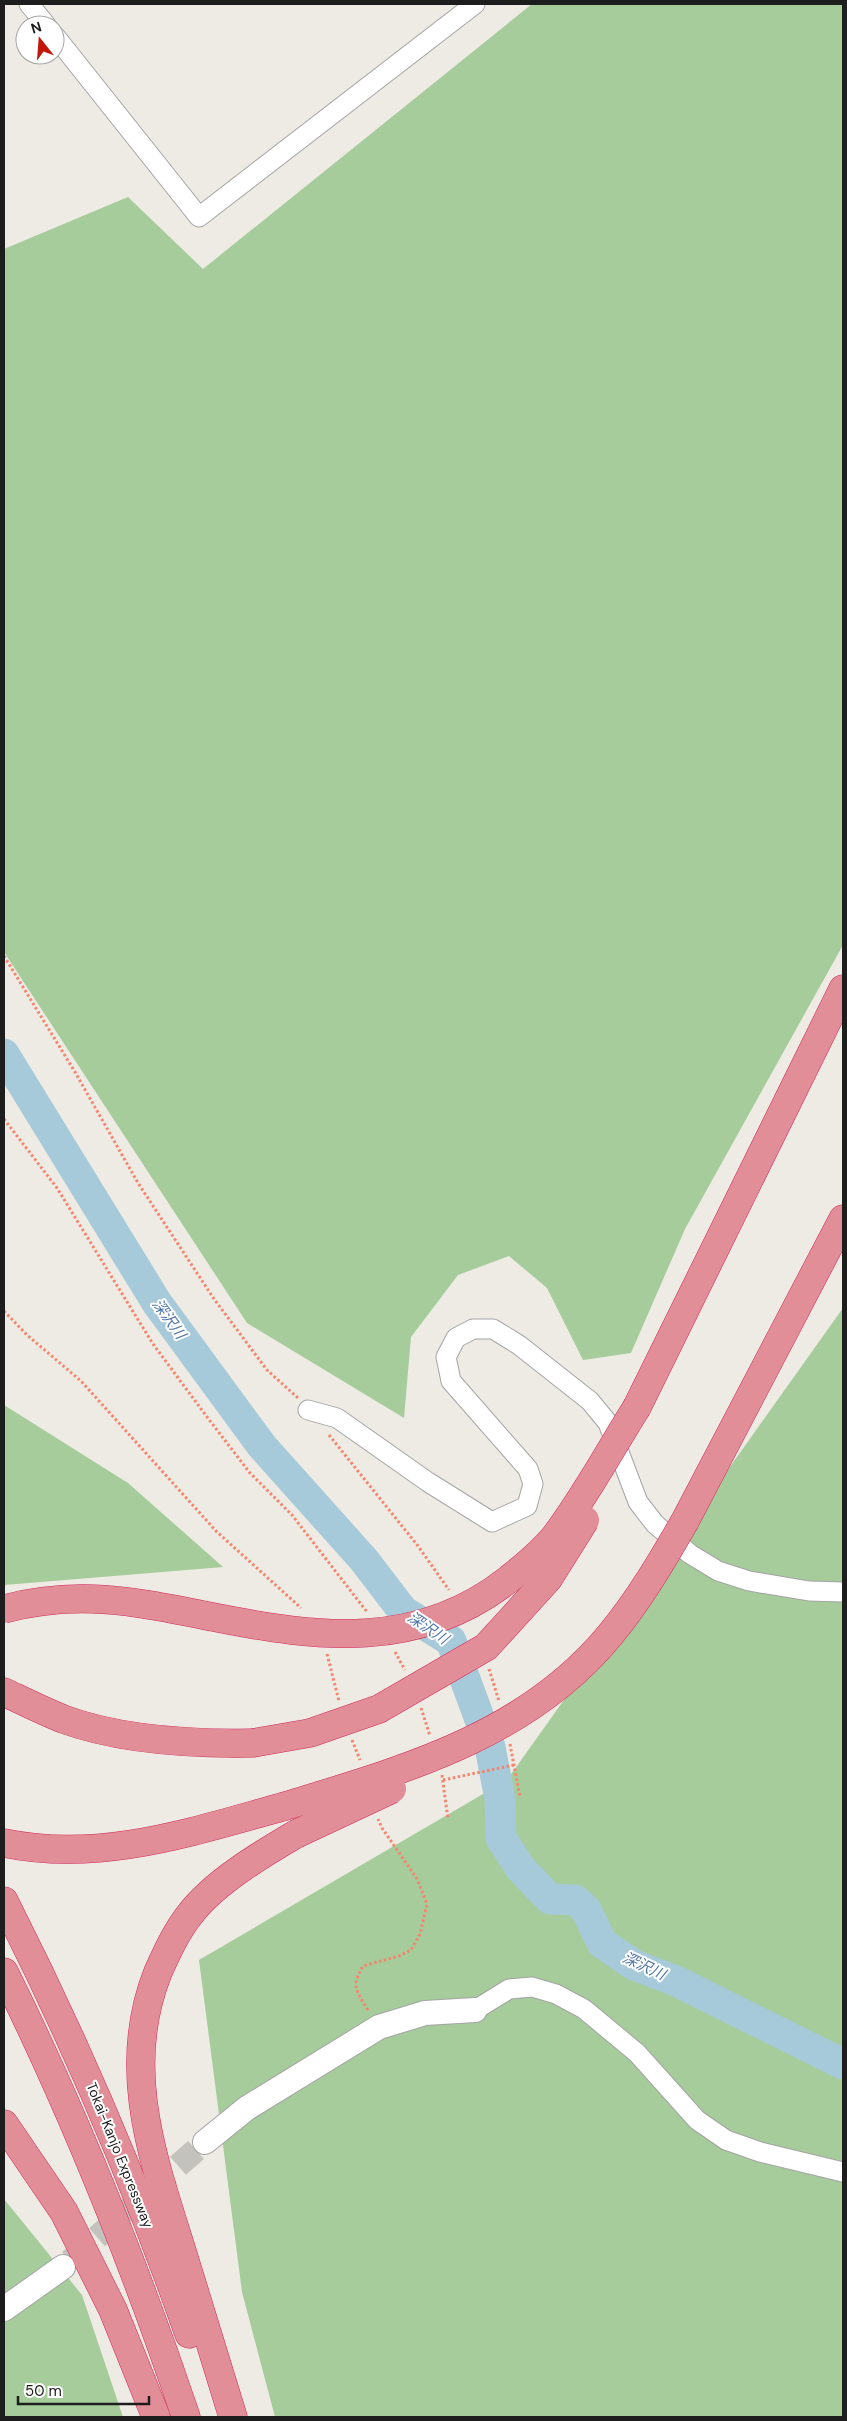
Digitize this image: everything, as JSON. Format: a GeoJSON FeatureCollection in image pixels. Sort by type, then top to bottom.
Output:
{"type":"FeatureCollection","features":[{"type":"Feature","properties":{"kind":"highway"},"geometry":{"type":"LineString","coordinates":[[4,1692],[64,1719],[99,1728],[156,1739],[199,1743],[253,1743],[310,1734],[379,1709],[486,1647],[548,1579],[580,1531],[637,1407],[843,989]]}},
{"type":"Feature","properties":{"kind":"highway"},"geometry":{"type":"LineString","coordinates":[[779,1341],[843,1207]]}},
{"type":"Feature","properties":{"kind":"highway"},"geometry":{"type":"LineString","coordinates":[[10,1844],[63,1849],[106,1848],[157,1841],[282,1807],[400,1771],[456,1749],[537,1702],[573,1672],[609,1636],[647,1586],[684,1521],[843,1219]]}},
{"type":"Feature","properties":{"kind":"highway"},"geometry":{"type":"LineString","coordinates":[[4,1609],[35,1601],[73,1597],[114,1600],[276,1630],[317,1634],[351,1635],[382,1632],[421,1624],[454,1612],[492,1592],[527,1565],[555,1536],[637,1407]]}},
{"type":"Feature","properties":{"kind":"highway"},"geometry":{"type":"LineString","coordinates":[[233,2417],[150,2147],[142,2098],[140,2043],[149,1995],[168,1949],[191,1912],[220,1885],[257,1857],[296,1834],[457,1757],[501,1724]]}},
{"type":"Feature","properties":{"kind":"highway","name":"Tokai-Kanjo Expressway"},"geometry":{"type":"LineString","coordinates":[[4,1901],[109,2124],[177,2301],[217,2417]]}},
{"type":"Feature","properties":{"kind":"highway"},"geometry":{"type":"LineString","coordinates":[[4,1972],[59,2090],[105,2202],[186,2417]]}},
{"type":"Feature","properties":{"kind":"highway"},"geometry":{"type":"LineString","coordinates":[[4,2124],[64,2212],[113,2310],[156,2417]]}},
{"type":"Feature","properties":{"kind":"street"},"geometry":{"type":"LineString","coordinates":[[29,4],[38,15]]}},
{"type":"Feature","properties":{"kind":"street"},"geometry":{"type":"LineString","coordinates":[[65,48],[199,216],[475,4]]}},
{"type":"Feature","properties":{"kind":"street"},"geometry":{"type":"LineString","coordinates":[[308,1410],[337,1418],[428,1482],[492,1522],[527,1506],[533,1484],[528,1469],[451,1381],[446,1358],[456,1338],[473,1329],[493,1329],[520,1345],[590,1401],[608,1423],[638,1502],[655,1524],[690,1554],[718,1571],[749,1581],[809,1591],[843,1592]]}},
{"type":"Feature","properties":{"kind":"street"},"geometry":{"type":"LineString","coordinates":[[205,2142],[247,2108],[379,2028],[425,2013],[475,2010],[509,1989],[532,1987],[556,1994],[584,2009],[637,2052],[697,2120],[726,2140],[760,2152],[843,2172]]}},
{"type":"Feature","properties":{"kind":"street"},"geometry":{"type":"LineString","coordinates":[[4,2309],[63,2267]]}},
{"type":"Feature","properties":{"kind":"path"},"geometry":{"type":"LineString","coordinates":[[4,956],[75,1072],[138,1183],[214,1299],[267,1370],[291,1389],[418,1546],[452,1596]]}},
{"type":"Feature","properties":{"kind":"path"},"geometry":{"type":"LineString","coordinates":[[4,1119],[57,1188],[153,1344],[250,1473],[292,1515],[372,1619]]}},
{"type":"Feature","properties":{"kind":"path"},"geometry":{"type":"LineString","coordinates":[[4,1311],[27,1335],[81,1380],[216,1531],[302,1610]]}},
{"type":"Feature","properties":{"kind":"path"},"geometry":{"type":"LineString","coordinates":[[391,1645],[406,1672]]}},
{"type":"Feature","properties":{"kind":"path"},"geometry":{"type":"LineString","coordinates":[[325,1646],[340,1703]]}},
{"type":"Feature","properties":{"kind":"path"},"geometry":{"type":"LineString","coordinates":[[486,1662],[493,1678],[501,1724],[520,1797]]}},
{"type":"Feature","properties":{"kind":"path"},"geometry":{"type":"LineString","coordinates":[[419,1702],[432,1743]]}},
{"type":"Feature","properties":{"kind":"path"},"geometry":{"type":"LineString","coordinates":[[351,1736],[364,1768]]}},
{"type":"Feature","properties":{"kind":"path"},"geometry":{"type":"LineString","coordinates":[[443,1780],[513,1765]]}},
{"type":"Feature","properties":{"kind":"path"},"geometry":{"type":"LineString","coordinates":[[440,1771],[448,1819]]}},
{"type":"Feature","properties":{"kind":"path"},"geometry":{"type":"LineString","coordinates":[[376,1814],[382,1828],[417,1879],[425,1894],[427,1904],[420,1934],[411,1950],[399,1956],[363,1966],[355,1980],[357,1993],[379,2028]]}},
{"type":"Feature","properties":{"kind":"green space"},"geometry":{"type":"Polygon","coordinates":[[[532,4],[843,4],[843,945],[685,1229],[631,1353],[583,1360],[547,1288],[509,1256],[458,1275],[411,1337],[404,1418],[247,1323],[4,952],[4,249],[128,197],[203,269],[532,4]]]}},
{"type":"Feature","properties":{"kind":"green space"},"geometry":{"type":"Polygon","coordinates":[[[843,1308],[843,2417],[275,2417],[242,2292],[199,1960],[507,1780],[843,1308]]]}},
{"type":"Feature","properties":{"kind":"green space"},"geometry":{"type":"Polygon","coordinates":[[[4,1405],[128,1483],[223,1567],[4,1585],[4,1405]]]}},
{"type":"Feature","properties":{"kind":"green space"},"geometry":{"type":"Polygon","coordinates":[[[4,2199],[82,2295],[123,2417],[4,2417],[4,2199]]]}},
{"type":"Feature","properties":{"kind":"waterway","name":"深沢川"},"geometry":{"type":"LineString","coordinates":[[4,1054],[157,1303],[262,1446],[364,1560],[403,1611],[451,1641],[490,1747],[500,1799],[501,1838],[521,1869],[550,1899],[575,1900],[586,1910],[602,1943],[634,1965],[676,1981],[843,2064]]}},
{"type":"Feature","properties":{"kind":"tunnel"},"geometry":{"type":"LineString","coordinates":[[70,2261],[205,2142]]}}]}
